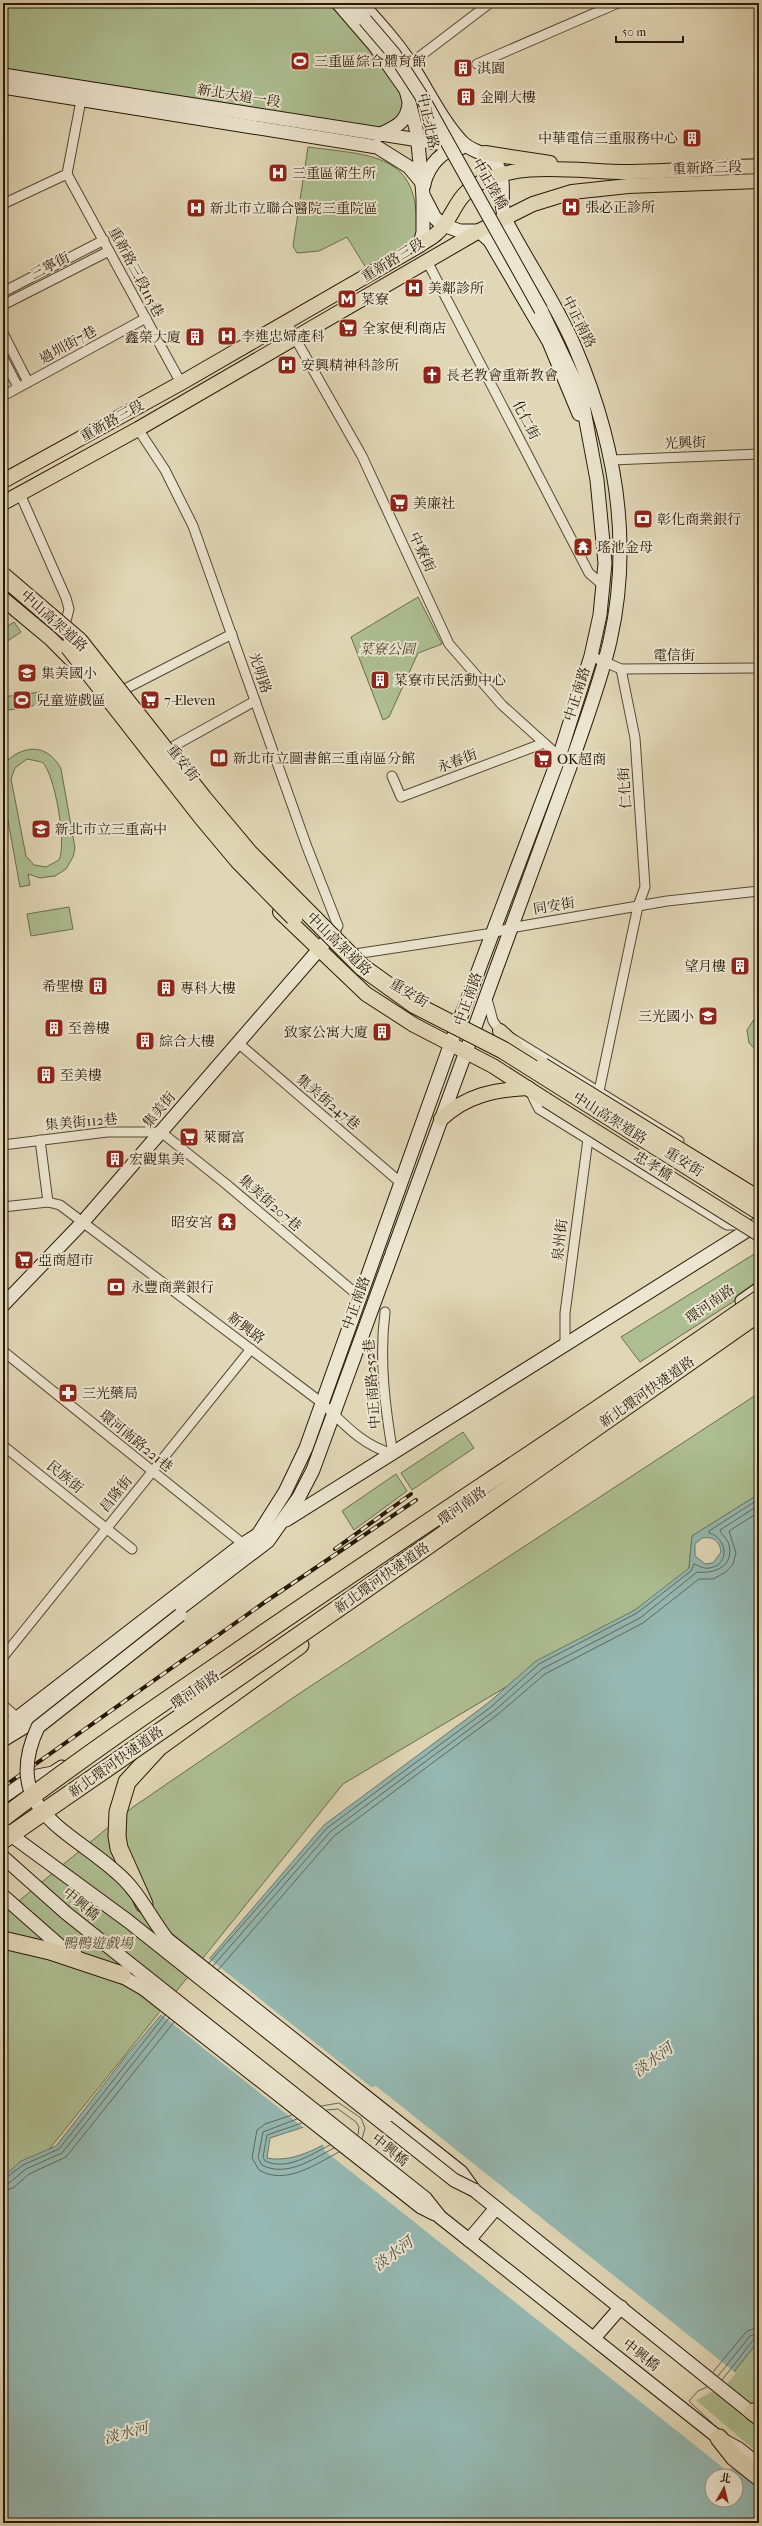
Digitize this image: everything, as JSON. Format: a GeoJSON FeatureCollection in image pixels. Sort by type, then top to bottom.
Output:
{"type":"FeatureCollection","features":[{"type":"Feature","properties":{"kind":"highway","name":"中山高架道路"},"geometry":{"type":"LineString","coordinates":[[3,576],[77,638],[203,798],[249,853],[349,955],[372,975],[415,1005],[503,1050],[759,1222]]}},
{"type":"Feature","properties":{"kind":"highway","name":"中山高架道路"},"geometry":{"type":"LineString","coordinates":[[3,592],[70,648],[194,807],[238,860],[368,988],[406,1013],[510,1068],[759,1222]]}},
{"type":"Feature","properties":{"kind":"highway","name":"新北環河快速道路"},"geometry":{"type":"LineString","coordinates":[[6,1820],[67,1769],[356,1570],[639,1383],[759,1299]]}},
{"type":"Feature","properties":{"kind":"highway"},"geometry":{"type":"LineString","coordinates":[[6,1820],[73,1778],[606,1413],[759,1306]]}},
{"type":"Feature","properties":{"kind":"highway","name":"新北環河快速道路"},"geometry":{"type":"LineString","coordinates":[[3,1839],[356,1596],[759,1313]]}},
{"type":"Feature","properties":{"kind":"highway"},"geometry":{"type":"LineString","coordinates":[[145,1906],[119,1848],[117,1836],[118,1812],[127,1782],[159,1747],[300,1645],[356,1596]]}},
{"type":"Feature","properties":{"kind":"highway"},"geometry":{"type":"LineString","coordinates":[[6,1820],[40,1791],[53,1773]]}},
{"type":"Feature","properties":{"kind":"highway"},"geometry":{"type":"LineString","coordinates":[[3,1940],[50,1951],[122,1975]]}},
{"type":"Feature","properties":{"kind":"highway"},"geometry":{"type":"LineString","coordinates":[[720,2438],[734,2457],[759,2477]]}},
{"type":"Feature","properties":{"kind":"main road","name":"中正北路"},"geometry":{"type":"LineString","coordinates":[[338,3],[375,46],[406,90],[418,141],[424,190],[435,218],[443,225]]}},
{"type":"Feature","properties":{"kind":"main road","name":"中正陸橋"},"geometry":{"type":"LineString","coordinates":[[350,3],[394,54],[422,97],[541,310],[581,394]]}},
{"type":"Feature","properties":{"kind":"main road","name":"中正北路"},"geometry":{"type":"LineString","coordinates":[[361,3],[411,64],[455,134],[463,144],[486,153]]}},
{"type":"Feature","properties":{"kind":"main road","name":"新北大道一段"},"geometry":{"type":"LineString","coordinates":[[3,75],[82,94],[377,147],[409,167],[424,190]]}},
{"type":"Feature","properties":{"kind":"main road","name":"新北大道一段"},"geometry":{"type":"LineString","coordinates":[[3,87],[82,94],[471,148]]}},
{"type":"Feature","properties":{"kind":"main road"},"geometry":{"type":"LineString","coordinates":[[379,135],[398,126],[404,120],[410,102]]}},
{"type":"Feature","properties":{"kind":"main road"},"geometry":{"type":"LineString","coordinates":[[420,245],[423,232],[424,190],[431,167],[445,153],[457,148],[471,148]]}},
{"type":"Feature","properties":{"kind":"main road"},"geometry":{"type":"LineString","coordinates":[[486,153],[586,168]]}},
{"type":"Feature","properties":{"kind":"main road"},"geometry":{"type":"LineString","coordinates":[[486,153],[497,165],[501,174],[504,218]]}},
{"type":"Feature","properties":{"kind":"main road","name":"重新路三段"},"geometry":{"type":"LineString","coordinates":[[3,481],[181,382],[420,245],[438,233],[463,195],[474,186],[501,174],[541,169],[586,168],[631,172],[759,166]]}},
{"type":"Feature","properties":{"kind":"main road","name":"重新路三段"},"geometry":{"type":"LineString","coordinates":[[3,503],[138,429],[428,263],[479,231],[504,218],[558,195],[587,190],[759,180]]}},
{"type":"Feature","properties":{"kind":"main road","name":"中正南路"},"geometry":{"type":"LineString","coordinates":[[264,1537],[283,1522],[313,1470],[570,767],[604,662],[615,609],[620,565],[617,494],[610,454],[591,386],[573,343],[504,218]]}},
{"type":"Feature","properties":{"kind":"main road"},"geometry":{"type":"LineString","coordinates":[[443,225],[460,231],[479,231]]}},
{"type":"Feature","properties":{"kind":"main road","name":"中正南路"},"geometry":{"type":"LineString","coordinates":[[479,231],[495,249],[549,342],[590,444]]}},
{"type":"Feature","properties":{"kind":"main road","name":"中正南路"},"geometry":{"type":"LineString","coordinates":[[581,394],[610,454]]}},
{"type":"Feature","properties":{"kind":"main road","name":"中正南路"},"geometry":{"type":"LineString","coordinates":[[264,1537],[296,1470],[322,1403],[451,1043],[559,757],[591,656],[604,586],[601,510],[581,394]]}},
{"type":"Feature","properties":{"kind":"main road","name":"重安街"},"geometry":{"type":"LineString","coordinates":[[3,569],[66,621],[84,638],[171,749],[251,847],[355,954],[385,978],[409,994],[474,1028],[499,1035],[535,1072],[708,1178],[759,1222]]}},
{"type":"Feature","properties":{"kind":"main road","name":"重安街"},"geometry":{"type":"LineString","coordinates":[[3,599],[66,653],[226,857],[318,950],[366,994],[414,1025],[466,1050],[528,1088]]}},
{"type":"Feature","properties":{"kind":"main road","name":"集美街"},"geometry":{"type":"LineString","coordinates":[[3,1305],[82,1223],[237,1042],[334,932]]}},
{"type":"Feature","properties":{"kind":"main road","name":"忠孝橋"},"geometry":{"type":"LineString","coordinates":[[499,1035],[524,1053],[759,1198]]}},
{"type":"Feature","properties":{"kind":"main road","name":"重安街"},"geometry":{"type":"LineString","coordinates":[[493,1066],[517,1074],[701,1190],[759,1222]]}},
{"type":"Feature","properties":{"kind":"main road"},"geometry":{"type":"LineString","coordinates":[[441,1119],[453,1107],[479,1095],[494,1091],[528,1088]]}},
{"type":"Feature","properties":{"kind":"main road","name":"忠孝橋"},"geometry":{"type":"LineString","coordinates":[[528,1088],[546,1100],[759,1222]]}},
{"type":"Feature","properties":{"kind":"main road"},"geometry":{"type":"LineString","coordinates":[[283,1522],[565,1346],[759,1222]]}},
{"type":"Feature","properties":{"kind":"main road","name":"環河南路"},"geometry":{"type":"LineString","coordinates":[[3,1797],[32,1777],[53,1773],[595,1404],[759,1289]]}},
{"type":"Feature","properties":{"kind":"main road","name":"環河南路"},"geometry":{"type":"LineString","coordinates":[[3,1839],[6,1820],[207,1701],[759,1318]]}},
{"type":"Feature","properties":{"kind":"main road"},"geometry":{"type":"LineString","coordinates":[[3,1740],[22,1722],[264,1537]]}},
{"type":"Feature","properties":{"kind":"main road"},"geometry":{"type":"LineString","coordinates":[[3,1729],[22,1722],[223,1573],[248,1548]]}},
{"type":"Feature","properties":{"kind":"main road"},"geometry":{"type":"LineString","coordinates":[[248,1548],[180,1615],[47,1718],[29,1741],[22,1773],[24,1790],[34,1809],[116,1872],[145,1906],[167,1939],[461,2172],[474,2190]]}},
{"type":"Feature","properties":{"kind":"main road"},"geometry":{"type":"LineString","coordinates":[[191,1678],[207,1701]]}},
{"type":"Feature","properties":{"kind":"main road","name":"中興橋"},"geometry":{"type":"LineString","coordinates":[[6,1820],[84,1886],[454,2180],[474,2190],[757,2415]]}},
{"type":"Feature","properties":{"kind":"main road","name":"中興橋"},"geometry":{"type":"LineString","coordinates":[[3,1857],[66,1913],[425,2198],[440,2217],[720,2438],[739,2449],[759,2465]]}},
{"type":"Feature","properties":{"kind":"main road"},"geometry":{"type":"LineString","coordinates":[[3,1896],[60,1946],[122,1975],[158,1999],[421,2207],[440,2217]]}},
{"type":"Feature","properties":{"kind":"main road"},"geometry":{"type":"LineString","coordinates":[[469,2240],[496,2208]]}},
{"type":"Feature","properties":{"kind":"main road"},"geometry":{"type":"LineString","coordinates":[[594,2338],[621,2307]]}},
{"type":"Feature","properties":{"kind":"street"},"geometry":{"type":"LineString","coordinates":[[395,74],[411,64],[490,3]]}},
{"type":"Feature","properties":{"kind":"street"},"geometry":{"type":"LineString","coordinates":[[477,64],[618,3]]}},
{"type":"Feature","properties":{"kind":"street"},"geometry":{"type":"LineString","coordinates":[[3,204],[68,174],[82,94]]}},
{"type":"Feature","properties":{"kind":"street","name":"重新路三段115巷"},"geometry":{"type":"LineString","coordinates":[[68,174],[181,382]]}},
{"type":"Feature","properties":{"kind":"street","name":"三寧街"},"geometry":{"type":"LineString","coordinates":[[3,292],[104,240]]}},
{"type":"Feature","properties":{"kind":"street","name":"三寧街"},"geometry":{"type":"LineString","coordinates":[[3,305],[110,251]]}},
{"type":"Feature","properties":{"kind":"street","name":"化仁街"},"geometry":{"type":"LineString","coordinates":[[428,263],[589,573],[604,586]]}},
{"type":"Feature","properties":{"kind":"street","name":"過圳街7巷"},"geometry":{"type":"LineString","coordinates":[[3,396],[146,318]]}},
{"type":"Feature","properties":{"kind":"street","name":"中寮街"},"geometry":{"type":"LineString","coordinates":[[286,322],[362,456],[449,644],[502,705],[570,767]]}},
{"type":"Feature","properties":{"kind":"street"},"geometry":{"type":"LineString","coordinates":[[3,333],[28,382]]}},
{"type":"Feature","properties":{"kind":"street"},"geometry":{"type":"LineString","coordinates":[[3,358],[18,388]]}},
{"type":"Feature","properties":{"kind":"street","name":"光明路"},"geometry":{"type":"LineString","coordinates":[[138,429],[165,470],[193,526],[307,847],[338,926],[334,932]]}},
{"type":"Feature","properties":{"kind":"street","name":"光興街"},"geometry":{"type":"LineString","coordinates":[[610,454],[759,454]]}},
{"type":"Feature","properties":{"kind":"street"},"geometry":{"type":"LineString","coordinates":[[20,494],[66,598],[69,609],[66,621]]}},
{"type":"Feature","properties":{"kind":"street"},"geometry":{"type":"LineString","coordinates":[[125,690],[232,634]]}},
{"type":"Feature","properties":{"kind":"street","name":"電信街"},"geometry":{"type":"LineString","coordinates":[[591,656],[621,669],[759,668]]}},
{"type":"Feature","properties":{"kind":"street","name":"仁化街"},"geometry":{"type":"LineString","coordinates":[[621,669],[635,738],[645,887],[638,906]]}},
{"type":"Feature","properties":{"kind":"street"},"geometry":{"type":"LineString","coordinates":[[147,757],[171,749],[255,701]]}},
{"type":"Feature","properties":{"kind":"street","name":"永春街"},"geometry":{"type":"LineString","coordinates":[[392,776],[401,797],[544,743]]}},
{"type":"Feature","properties":{"kind":"street","name":"同安街"},"geometry":{"type":"LineString","coordinates":[[355,954],[493,933],[510,928],[638,906],[759,892]]}},
{"type":"Feature","properties":{"kind":"street"},"geometry":{"type":"LineString","coordinates":[[599,1091],[638,906]]}},
{"type":"Feature","properties":{"kind":"street","name":"重安街"},"geometry":{"type":"LineString","coordinates":[[487,992],[488,1011],[499,1035],[599,1091],[759,1193]]}},
{"type":"Feature","properties":{"kind":"street","name":"集美街247巷"},"geometry":{"type":"LineString","coordinates":[[237,1042],[401,1183]]}},
{"type":"Feature","properties":{"kind":"street"},"geometry":{"type":"LineString","coordinates":[[528,1088],[539,1109],[727,1225],[759,1222]]}},
{"type":"Feature","properties":{"kind":"street","name":"集美街112巷"},"geometry":{"type":"LineString","coordinates":[[3,1145],[107,1132],[161,1132]]}},
{"type":"Feature","properties":{"kind":"street","name":"集美街207巷"},"geometry":{"type":"LineString","coordinates":[[161,1132],[226,1184],[360,1297]]}},
{"type":"Feature","properties":{"kind":"street","name":"泉州街"},"geometry":{"type":"LineString","coordinates":[[565,1346],[566,1313],[588,1139]]}},
{"type":"Feature","properties":{"kind":"street"},"geometry":{"type":"LineString","coordinates":[[3,1207],[48,1202],[40,1140]]}},
{"type":"Feature","properties":{"kind":"street"},"geometry":{"type":"LineString","coordinates":[[692,1203],[716,1165]]}},
{"type":"Feature","properties":{"kind":"street","name":"新興路"},"geometry":{"type":"LineString","coordinates":[[48,1202],[60,1205],[251,1349],[322,1403],[350,1430],[375,1448],[393,1454]]}},
{"type":"Feature","properties":{"kind":"street","name":"中正南路252巷"},"geometry":{"type":"LineString","coordinates":[[385,1312],[381,1342],[388,1427],[393,1454]]}},
{"type":"Feature","properties":{"kind":"street","name":"昌隆街"},"geometry":{"type":"LineString","coordinates":[[3,1657],[251,1349]]}},
{"type":"Feature","properties":{"kind":"street","name":"環河南路221巷"},"geometry":{"type":"LineString","coordinates":[[3,1351],[248,1548]]}},
{"type":"Feature","properties":{"kind":"street","name":"民族街"},"geometry":{"type":"LineString","coordinates":[[6,1448],[132,1549]]}},
{"type":"Feature","properties":{"kind":"street"},"geometry":{"type":"LineString","coordinates":[[3,1705],[22,1722]]}},
{"type":"Feature","properties":{"kind":"green space"},"geometry":{"type":"Polygon","coordinates":[[[3,3],[328,3],[371,51],[394,80],[404,102],[401,117],[384,127],[368,126],[3,68],[3,3]]]}},
{"type":"Feature","properties":{"kind":"green space"},"geometry":{"type":"Polygon","coordinates":[[[308,147],[355,153],[375,158],[391,165],[403,176],[412,191],[416,213],[416,242],[366,268],[347,237],[319,251],[297,253],[293,246],[308,147]]]}},
{"type":"Feature","properties":{"kind":"green space","name":"菜寮公園"},"geometry":{"type":"Polygon","coordinates":[[[418,597],[442,644],[418,653],[389,717],[383,720],[351,637],[418,597]]]}},
{"type":"Feature","properties":{"kind":"green space"},"geometry":{"type":"Polygon","coordinates":[[[14,622],[21,632],[3,644],[3,629],[14,622]]]}},
{"type":"Feature","properties":{"kind":"green space","name":"兒童遊戲區"},"geometry":{"type":"Polygon","coordinates":[[[40,692],[43,704],[3,711],[3,697],[40,692]]]}},
{"type":"Feature","properties":{"kind":"green space"},"geometry":{"type":"Polygon","coordinates":[[[3,738],[8,760],[22,751],[30,749],[44,751],[56,761],[61,769],[75,848],[73,857],[66,869],[55,876],[40,878],[28,874],[30,885],[20,887],[3,793],[3,738]],[[27,759],[15,768],[11,779],[26,856],[34,865],[46,867],[59,860],[62,840],[61,825],[55,794],[47,769],[42,762],[27,759]]]}},
{"type":"Feature","properties":{"kind":"green space"},"geometry":{"type":"Polygon","coordinates":[[[69,907],[73,929],[31,936],[27,914],[69,907]]]}},
{"type":"Feature","properties":{"kind":"green space"},"geometry":{"type":"Polygon","coordinates":[[[759,1012],[759,1023],[755,1035],[759,1044],[759,1053],[749,1043],[747,1030],[759,1012]]]}},
{"type":"Feature","properties":{"kind":"green space"},"geometry":{"type":"Polygon","coordinates":[[[759,1251],[759,1285],[640,1362],[621,1337],[759,1251]]]}},
{"type":"Feature","properties":{"kind":"green space","name":"鴨鴨遊戲場"},"geometry":{"type":"Polygon","coordinates":[[[759,1393],[759,1494],[692,1536],[689,1568],[664,1593],[343,1784],[26,2178],[3,2184],[3,1914],[133,1807],[303,1691],[759,1393]]]}},
{"type":"Feature","properties":{"kind":"green space"},"geometry":{"type":"Polygon","coordinates":[[[463,1432],[474,1448],[412,1490],[401,1473],[463,1432]]]}},
{"type":"Feature","properties":{"kind":"green space"},"geometry":{"type":"Polygon","coordinates":[[[396,1474],[407,1491],[354,1530],[342,1511],[396,1474]]]}},
{"type":"Feature","properties":{"kind":"green space"},"geometry":{"type":"Polygon","coordinates":[[[759,2340],[759,2457],[693,2400],[701,2394],[725,2383],[759,2340]]]}},
{"type":"Feature","properties":{"kind":"water","name":"淡水河"},"geometry":{"type":"Polygon","coordinates":[[[759,1494],[759,2340],[725,2383],[701,2394],[693,2400],[759,2457],[759,2523],[3,2523],[3,2177],[21,2161],[56,2146],[126,2056],[324,1825],[488,1703],[536,1661],[635,1610],[689,1568],[692,1536],[759,1494]],[[702,1538],[695,1544],[695,1556],[705,1564],[713,1563],[721,1552],[719,1545],[715,1540],[702,1538]],[[310,2125],[270,2138],[267,2158],[289,2158],[300,2155],[351,2130],[310,2125]]]}},
{"type":"Feature","properties":{"kind":"pier"},"geometry":{"type":"Polygon","coordinates":[[[207,1957],[371,2087],[376,2086],[736,2373],[726,2385],[696,2400],[759,2454],[759,2488],[744,2476],[744,2468],[723,2468],[325,2151],[322,2142],[348,2129],[335,2119],[304,2128],[159,2013],[207,1957]]]}},
{"type":"Feature","properties":{"kind":"railway"},"geometry":{"type":"LineString","coordinates":[[335,1549],[411,1494]]}},
{"type":"Feature","properties":{"kind":"railway"},"geometry":{"type":"LineString","coordinates":[[3,1787],[265,1602],[416,1500]]}},
{"type":"Feature","properties":{"kind":"place","name":"三重區綜合體育館"},"geometry":{"type":"Point","coordinates":[300,61]}},
{"type":"Feature","properties":{"kind":"place","name":"淇園"},"geometry":{"type":"Point","coordinates":[463,68]}},
{"type":"Feature","properties":{"kind":"place","name":"金剛大樓"},"geometry":{"type":"Point","coordinates":[466,97]}},
{"type":"Feature","properties":{"kind":"place","name":"中華電信三重服務中心"},"geometry":{"type":"Point","coordinates":[692,138]}},
{"type":"Feature","properties":{"kind":"place","name":"三重區衛生所"},"geometry":{"type":"Point","coordinates":[278,173]}},
{"type":"Feature","properties":{"kind":"place","name":"張必正診所"},"geometry":{"type":"Point","coordinates":[571,207]}},
{"type":"Feature","properties":{"kind":"place","name":"新北市立聯合醫院三重院區"},"geometry":{"type":"Point","coordinates":[196,208]}},
{"type":"Feature","properties":{"kind":"place","name":"美鄰診所"},"geometry":{"type":"Point","coordinates":[414,288]}},
{"type":"Feature","properties":{"kind":"place","name":"菜寮"},"geometry":{"type":"Point","coordinates":[347,299]}},
{"type":"Feature","properties":{"kind":"place","name":"全家便利商店"},"geometry":{"type":"Point","coordinates":[348,328]}},
{"type":"Feature","properties":{"kind":"place","name":"李進忠婦產科"},"geometry":{"type":"Point","coordinates":[227,336]}},
{"type":"Feature","properties":{"kind":"place","name":"鑫榮大廈"},"geometry":{"type":"Point","coordinates":[195,337]}},
{"type":"Feature","properties":{"kind":"place","name":"安興精神科診所"},"geometry":{"type":"Point","coordinates":[287,365]}},
{"type":"Feature","properties":{"kind":"place","name":"長老教會重新教會"},"geometry":{"type":"Point","coordinates":[432,375]}},
{"type":"Feature","properties":{"kind":"place","name":"美廉社"},"geometry":{"type":"Point","coordinates":[399,503]}},
{"type":"Feature","properties":{"kind":"place","name":"彰化商業銀行"},"geometry":{"type":"Point","coordinates":[643,519]}},
{"type":"Feature","properties":{"kind":"place","name":"瑤池金母"},"geometry":{"type":"Point","coordinates":[583,547]}},
{"type":"Feature","properties":{"kind":"place","name":"集美國小"},"geometry":{"type":"Point","coordinates":[27,673]}},
{"type":"Feature","properties":{"kind":"place","name":"菜寮市民活動中心"},"geometry":{"type":"Point","coordinates":[380,680]}},
{"type":"Feature","properties":{"kind":"place","name":"兒童遊戲區"},"geometry":{"type":"Point","coordinates":[22,700]}},
{"type":"Feature","properties":{"kind":"place","name":"7-Eleven"},"geometry":{"type":"Point","coordinates":[150,700]}},
{"type":"Feature","properties":{"kind":"place","name":"新北市立圖書館三重南區分館"},"geometry":{"type":"Point","coordinates":[219,758]}},
{"type":"Feature","properties":{"kind":"place","name":"OK超商"},"geometry":{"type":"Point","coordinates":[543,759]}},
{"type":"Feature","properties":{"kind":"place","name":"新北市立三重高中"},"geometry":{"type":"Point","coordinates":[41,829]}},
{"type":"Feature","properties":{"kind":"place","name":"望月樓"},"geometry":{"type":"Point","coordinates":[740,966]}},
{"type":"Feature","properties":{"kind":"place","name":"希聖樓"},"geometry":{"type":"Point","coordinates":[98,986]}},
{"type":"Feature","properties":{"kind":"place","name":"專科大樓"},"geometry":{"type":"Point","coordinates":[166,988]}},
{"type":"Feature","properties":{"kind":"place","name":"三光國小"},"geometry":{"type":"Point","coordinates":[708,1016]}},
{"type":"Feature","properties":{"kind":"place","name":"至善樓"},"geometry":{"type":"Point","coordinates":[54,1028]}},
{"type":"Feature","properties":{"kind":"place","name":"致家公寓大廈"},"geometry":{"type":"Point","coordinates":[382,1032]}},
{"type":"Feature","properties":{"kind":"place","name":"綜合大樓"},"geometry":{"type":"Point","coordinates":[145,1041]}},
{"type":"Feature","properties":{"kind":"place","name":"至美樓"},"geometry":{"type":"Point","coordinates":[46,1075]}},
{"type":"Feature","properties":{"kind":"place","name":"萊爾富"},"geometry":{"type":"Point","coordinates":[189,1137]}},
{"type":"Feature","properties":{"kind":"place","name":"宏觀集美"},"geometry":{"type":"Point","coordinates":[115,1159]}},
{"type":"Feature","properties":{"kind":"place","name":"昭安宮"},"geometry":{"type":"Point","coordinates":[227,1222]}},
{"type":"Feature","properties":{"kind":"place","name":"亞商超市"},"geometry":{"type":"Point","coordinates":[24,1260]}},
{"type":"Feature","properties":{"kind":"place","name":"永豐商業銀行"},"geometry":{"type":"Point","coordinates":[116,1287]}},
{"type":"Feature","properties":{"kind":"place","name":"三光藥局"},"geometry":{"type":"Point","coordinates":[68,1393]}}]}
